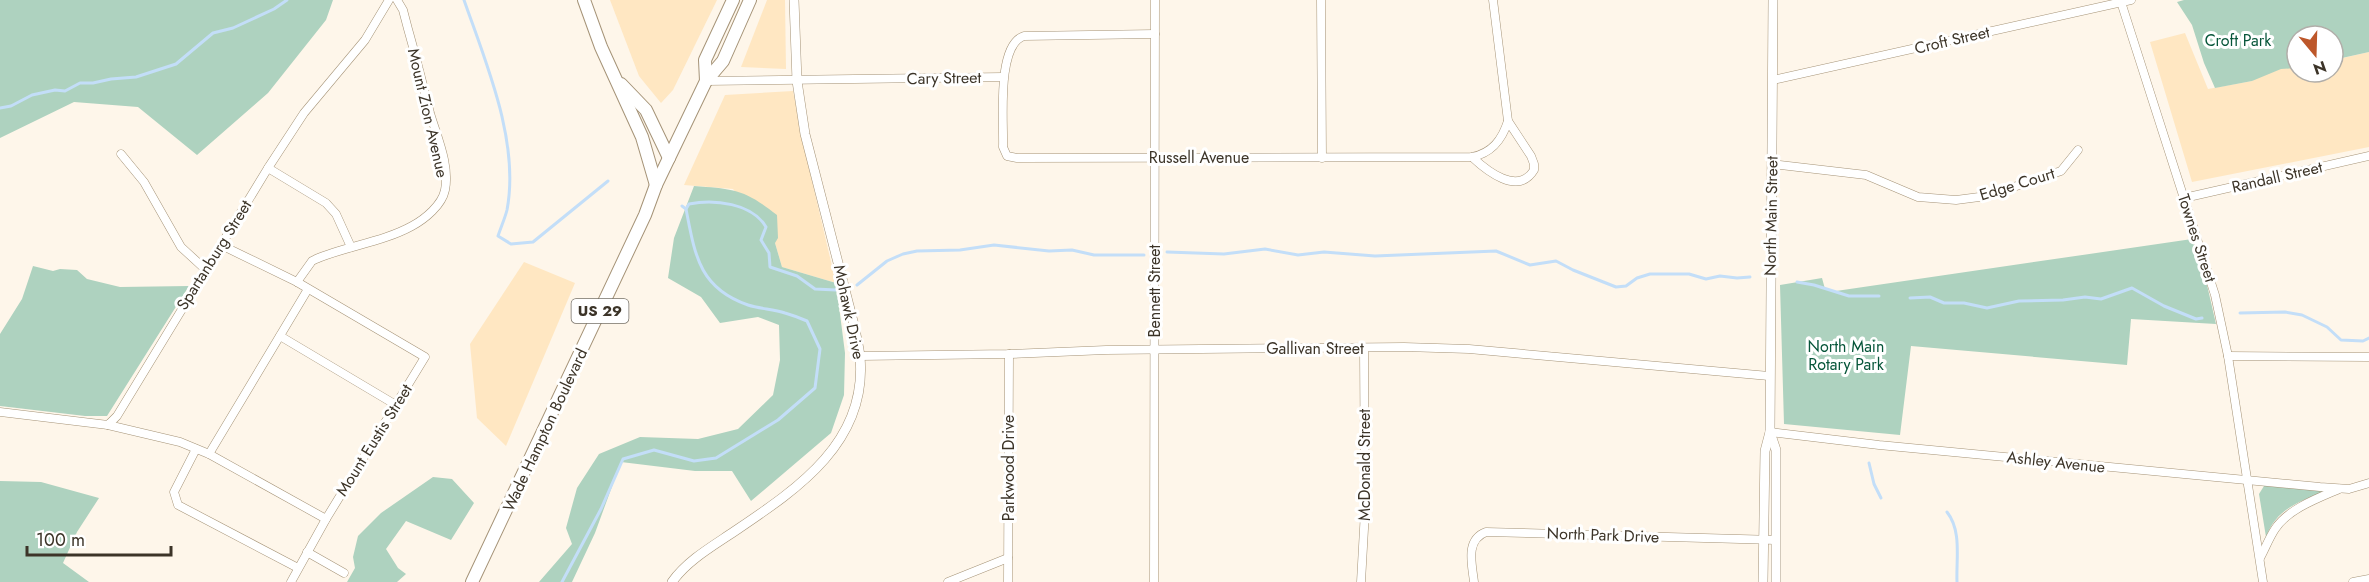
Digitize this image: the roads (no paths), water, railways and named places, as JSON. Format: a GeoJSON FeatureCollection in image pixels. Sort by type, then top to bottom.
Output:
{"type":"FeatureCollection","features":[{"type":"Feature","properties":{"kind":"main road"},"geometry":{"type":"LineString","coordinates":[[584,0],[601,47],[642,137],[656,185]]}},
{"type":"Feature","properties":{"kind":"main road","name":"Wade Hampton Boulevard"},"geometry":{"type":"LineString","coordinates":[[706,81],[705,60],[733,0]]}},
{"type":"Feature","properties":{"kind":"main road","name":"Wade Hampton Boulevard"},"geometry":{"type":"LineString","coordinates":[[472,582],[645,215],[656,185],[706,81],[723,62],[750,0]]}},
{"type":"Feature","properties":{"kind":"main road"},"geometry":{"type":"LineString","coordinates":[[616,79],[646,110],[669,158]]}},
{"type":"Feature","properties":{"kind":"street","name":"Spartanburg Street"},"geometry":{"type":"LineString","coordinates":[[108,425],[117,416],[205,269],[304,113],[365,40],[389,0]]}},
{"type":"Feature","properties":{"kind":"street","name":"Mount Zion Avenue"},"geometry":{"type":"LineString","coordinates":[[297,282],[312,261],[397,233],[417,224],[436,206],[445,190],[446,171],[441,150],[405,19],[397,0]]}},
{"type":"Feature","properties":{"kind":"street","name":"Mohawk Drive"},"geometry":{"type":"LineString","coordinates":[[672,582],[698,556],[785,497],[817,469],[842,435],[856,405],[860,356],[805,134],[797,81],[794,0]]}},
{"type":"Feature","properties":{"kind":"street","name":"Bennett Street"},"geometry":{"type":"LineString","coordinates":[[1154,582],[1155,0]]}},
{"type":"Feature","properties":{"kind":"street"},"geometry":{"type":"LineString","coordinates":[[1321,0],[1322,158]]}},
{"type":"Feature","properties":{"kind":"street"},"geometry":{"type":"LineString","coordinates":[[1472,157],[1484,168],[1502,178],[1519,181],[1530,176],[1534,164],[1508,122],[1493,0]]}},
{"type":"Feature","properties":{"kind":"street","name":"North Main Street"},"geometry":{"type":"LineString","coordinates":[[1762,582],[1766,451],[1770,432],[1773,0]]}},
{"type":"Feature","properties":{"kind":"street","name":"Croft Street"},"geometry":{"type":"LineString","coordinates":[[1773,80],[2102,3],[2131,0]]}},
{"type":"Feature","properties":{"kind":"street","name":"Townes Street"},"geometry":{"type":"LineString","coordinates":[[2121,2],[2215,295],[2228,356],[2263,582]]}},
{"type":"Feature","properties":{"kind":"street","name":"Cary Street"},"geometry":{"type":"LineString","coordinates":[[706,81],[1003,77],[1014,43],[1018,38],[1024,36],[1155,34]]}},
{"type":"Feature","properties":{"kind":"street","name":"Russell Avenue"},"geometry":{"type":"LineString","coordinates":[[1003,77],[1004,147],[1007,156],[1017,158],[1472,157],[1493,148],[1505,132],[1508,122]]}},
{"type":"Feature","properties":{"kind":"street","name":"Edge Court"},"geometry":{"type":"LineString","coordinates":[[1772,164],[1866,175],[1918,197],[1956,200],[1987,196],[2061,171],[2078,150]]}},
{"type":"Feature","properties":{"kind":"street"},"geometry":{"type":"LineString","coordinates":[[121,154],[144,182],[181,247],[205,269]]}},
{"type":"Feature","properties":{"kind":"street","name":"Randall Street"},"geometry":{"type":"LineString","coordinates":[[2184,198],[2369,156]]}},
{"type":"Feature","properties":{"kind":"street"},"geometry":{"type":"LineString","coordinates":[[268,168],[326,203],[336,214],[351,247]]}},
{"type":"Feature","properties":{"kind":"street","name":"Mount Eustis Street"},"geometry":{"type":"LineString","coordinates":[[221,245],[297,282],[425,357],[326,519],[291,582]]}},
{"type":"Feature","properties":{"kind":"street"},"geometry":{"type":"LineString","coordinates":[[208,454],[308,289]]}},
{"type":"Feature","properties":{"kind":"street"},"geometry":{"type":"LineString","coordinates":[[280,336],[396,405]]}},
{"type":"Feature","properties":{"kind":"street","name":"Gallivan Street"},"geometry":{"type":"LineString","coordinates":[[860,356],[1154,350],[1364,348],[1468,350],[1769,376]]}},
{"type":"Feature","properties":{"kind":"street","name":"McDonald Street"},"geometry":{"type":"LineString","coordinates":[[1360,582],[1365,511],[1364,348]]}},
{"type":"Feature","properties":{"kind":"street","name":"Parkwood Drive"},"geometry":{"type":"LineString","coordinates":[[1008,582],[1009,354]]}},
{"type":"Feature","properties":{"kind":"street"},"geometry":{"type":"LineString","coordinates":[[2228,356],[2369,357]]}},
{"type":"Feature","properties":{"kind":"street"},"geometry":{"type":"LineString","coordinates":[[0,412],[108,425],[180,442],[208,454],[326,519]]}},
{"type":"Feature","properties":{"kind":"street","name":"North Main Street"},"geometry":{"type":"LineString","coordinates":[[1770,432],[1776,450],[1776,582]]}},
{"type":"Feature","properties":{"kind":"street","name":"Ashley Avenue"},"geometry":{"type":"LineString","coordinates":[[1770,432],[1879,445],[2341,489],[2369,483]]}},
{"type":"Feature","properties":{"kind":"street"},"geometry":{"type":"LineString","coordinates":[[196,449],[174,492],[178,505],[298,568]]}},
{"type":"Feature","properties":{"kind":"street","name":"Ashley Avenue"},"geometry":{"type":"LineString","coordinates":[[2260,558],[2275,529],[2286,517],[2320,497],[2341,489]]}},
{"type":"Feature","properties":{"kind":"street","name":"North Park Drive"},"geometry":{"type":"LineString","coordinates":[[1474,582],[1471,550],[1475,540],[1486,532],[1776,540]]}},
{"type":"Feature","properties":{"kind":"street"},"geometry":{"type":"LineString","coordinates":[[307,552],[344,573]]}},
{"type":"Feature","properties":{"kind":"street"},"geometry":{"type":"LineString","coordinates":[[948,582],[1008,558]]}},
{"type":"Feature","properties":{"kind":"street"},"geometry":{"type":"LineString","coordinates":[[2353,582],[2369,579]]}},
{"type":"Feature","properties":{"kind":"waterway"},"geometry":{"type":"LineString","coordinates":[[0,108],[11,106],[32,95],[55,90],[65,91],[80,83],[136,77],[176,64],[213,33],[233,28],[274,9],[287,0]]}},
{"type":"Feature","properties":{"kind":"waterway"},"geometry":{"type":"LineString","coordinates":[[464,0],[499,103],[509,157],[510,184],[507,210],[498,236],[511,244],[533,242],[608,181]]}},
{"type":"Feature","properties":{"kind":"waterway"},"geometry":{"type":"LineString","coordinates":[[686,209],[689,204],[710,202],[732,205],[752,213],[766,227],[761,240],[769,253],[770,267],[797,276],[815,289],[836,290]]}},
{"type":"Feature","properties":{"kind":"waterway"},"geometry":{"type":"LineString","coordinates":[[562,582],[601,509],[623,459],[654,450],[694,461],[716,458],[778,420],[815,388],[820,349],[807,321],[748,305],[719,289],[702,268],[686,209],[682,206]]}},
{"type":"Feature","properties":{"kind":"waterway"},"geometry":{"type":"LineString","coordinates":[[857,285],[887,261],[917,251],[960,250],[994,245],[1049,251],[1072,250],[1094,255],[1144,255]]}},
{"type":"Feature","properties":{"kind":"waterway"},"geometry":{"type":"LineString","coordinates":[[1167,252],[1224,254],[1265,249],[1298,255],[1324,252],[1375,256],[1496,251],[1530,265],[1556,261],[1616,287],[1626,286],[1637,278],[1650,274],[1689,274],[1706,279],[1720,276],[1750,277]]}},
{"type":"Feature","properties":{"kind":"waterway"},"geometry":{"type":"LineString","coordinates":[[1797,282],[1849,296],[1879,296]]}},
{"type":"Feature","properties":{"kind":"waterway"},"geometry":{"type":"LineString","coordinates":[[1910,298],[1930,297],[1944,303],[1964,303],[1987,308],[2019,301],[2085,297],[2101,299],[2132,288],[2164,306],[2196,319],[2202,318]]}},
{"type":"Feature","properties":{"kind":"waterway"},"geometry":{"type":"LineString","coordinates":[[2240,313],[2285,312],[2302,315],[2327,327],[2341,340],[2363,341],[2369,338]]}},
{"type":"Feature","properties":{"kind":"waterway"},"geometry":{"type":"LineString","coordinates":[[1869,463],[1874,484],[1881,498]]}},
{"type":"Feature","properties":{"kind":"waterway"},"geometry":{"type":"LineString","coordinates":[[1947,512],[1955,528],[1957,582]]}},
{"type":"Feature","properties":{"kind":"park label","name":"Croft Park"},"geometry":{"type":"Point","coordinates":[2238,40]}},
{"type":"Feature","properties":{"kind":"park label","name":"North Main Rotary Park"},"geometry":{"type":"Point","coordinates":[1846,355]}}]}
